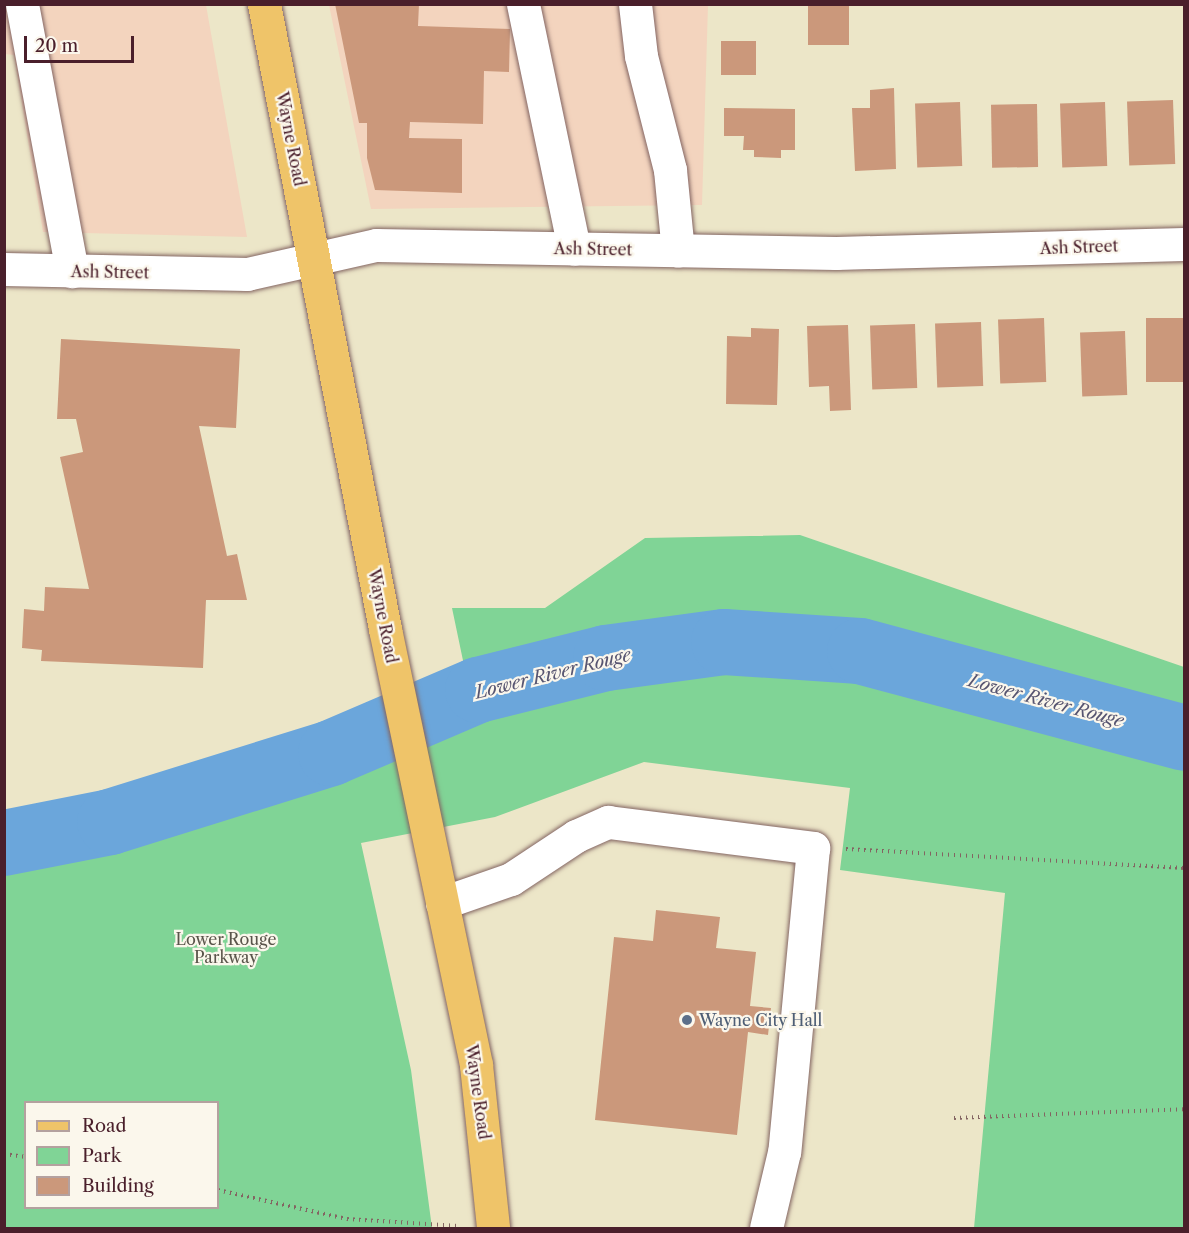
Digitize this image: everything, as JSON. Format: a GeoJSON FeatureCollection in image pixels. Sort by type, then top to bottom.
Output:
{"type":"FeatureCollection","features":[{"type":"Feature","properties":{"kind":"main road","name":"Wayne Road"},"geometry":{"type":"LineString","coordinates":[[264,4],[316,262],[385,629],[476,1065],[493,1227]]}},
{"type":"Feature","properties":{"kind":"street"},"geometry":{"type":"LineString","coordinates":[[22,4],[17,40],[72,271]]}},
{"type":"Feature","properties":{"kind":"street"},"geometry":{"type":"LineString","coordinates":[[523,4],[574,249]]}},
{"type":"Feature","properties":{"kind":"street"},"geometry":{"type":"LineString","coordinates":[[635,4],[641,56],[670,170],[678,251]]}},
{"type":"Feature","properties":{"kind":"street","name":"Ash Street"},"geometry":{"type":"LineString","coordinates":[[4,269],[247,274],[316,262],[376,245],[836,253],[1185,244]]}},
{"type":"Feature","properties":{"kind":"street"},"geometry":{"type":"LineString","coordinates":[[442,903],[511,879],[576,836],[608,822],[813,848],[784,1152],[766,1228]]}},
{"type":"Feature","properties":{"kind":"path"},"geometry":{"type":"LineString","coordinates":[[813,848],[1185,868]]}},
{"type":"Feature","properties":{"kind":"path"},"geometry":{"type":"LineString","coordinates":[[954,1118],[1185,1109]]}},
{"type":"Feature","properties":{"kind":"path"},"geometry":{"type":"LineString","coordinates":[[4,1154],[24,1157]]}},
{"type":"Feature","properties":{"kind":"path"},"geometry":{"type":"LineString","coordinates":[[219,1190],[347,1219],[493,1227]]}},
{"type":"Feature","properties":{"kind":"shaded area"},"geometry":{"type":"Polygon","coordinates":[[[5,5],[206,5],[247,237],[43,232],[14,55],[5,54],[5,5]]]}},
{"type":"Feature","properties":{"kind":"shaded area"},"geometry":{"type":"Polygon","coordinates":[[[329,5],[708,5],[702,205],[371,209],[329,5]]]}},
{"type":"Feature","properties":{"kind":"green space","name":"Lower Rouge Parkway"},"geometry":{"type":"Polygon","coordinates":[[[800,535],[1184,667],[1184,1228],[974,1228],[1005,893],[840,870],[850,788],[644,762],[495,817],[361,843],[411,1070],[432,1228],[5,1228],[5,843],[110,822],[331,753],[470,694],[452,608],[545,608],[645,538],[800,535]]]}},
{"type":"Feature","properties":{"kind":"building"},"geometry":{"type":"Polygon","coordinates":[[[335,4],[419,4],[418,26],[510,29],[509,72],[484,71],[483,124],[410,122],[409,138],[462,139],[462,193],[375,190],[367,158],[367,123],[359,123],[335,4]]]}},
{"type":"Feature","properties":{"kind":"building"},"geometry":{"type":"Polygon","coordinates":[[[808,4],[849,4],[849,45],[808,45],[808,4]]]}},
{"type":"Feature","properties":{"kind":"building"},"geometry":{"type":"Polygon","coordinates":[[[721,41],[756,41],[756,75],[721,75],[721,41]]]}},
{"type":"Feature","properties":{"kind":"building"},"geometry":{"type":"Polygon","coordinates":[[[894,88],[896,169],[855,171],[852,108],[870,108],[870,90],[894,88]]]}},
{"type":"Feature","properties":{"kind":"building"},"geometry":{"type":"Polygon","coordinates":[[[1173,100],[1175,164],[1129,166],[1127,102],[1173,100]]]}},
{"type":"Feature","properties":{"kind":"building"},"geometry":{"type":"Polygon","coordinates":[[[960,102],[962,166],[917,168],[915,104],[960,102]]]}},
{"type":"Feature","properties":{"kind":"building"},"geometry":{"type":"Polygon","coordinates":[[[1105,102],[1107,166],[1062,168],[1060,104],[1105,102]]]}},
{"type":"Feature","properties":{"kind":"building"},"geometry":{"type":"Polygon","coordinates":[[[1037,104],[1038,167],[992,168],[991,105],[1037,104]]]}},
{"type":"Feature","properties":{"kind":"building"},"geometry":{"type":"Polygon","coordinates":[[[724,108],[795,109],[795,150],[781,150],[781,158],[754,157],[754,150],[743,150],[744,136],[724,136],[724,108]]]}},
{"type":"Feature","properties":{"kind":"building"},"geometry":{"type":"Polygon","coordinates":[[[1044,318],[1046,382],[1000,384],[998,320],[1044,318]]]}},
{"type":"Feature","properties":{"kind":"building"},"geometry":{"type":"Polygon","coordinates":[[[1146,318],[1184,318],[1184,382],[1146,382],[1146,318]]]}},
{"type":"Feature","properties":{"kind":"building"},"geometry":{"type":"Polygon","coordinates":[[[981,322],[983,386],[937,388],[935,324],[981,322]]]}},
{"type":"Feature","properties":{"kind":"building"},"geometry":{"type":"Polygon","coordinates":[[[915,324],[917,388],[872,390],[870,326],[915,324]]]}},
{"type":"Feature","properties":{"kind":"building"},"geometry":{"type":"Polygon","coordinates":[[[848,325],[851,410],[830,411],[829,386],[809,387],[807,326],[848,325]]]}},
{"type":"Feature","properties":{"kind":"building"},"geometry":{"type":"Polygon","coordinates":[[[751,328],[779,329],[777,405],[726,404],[727,336],[751,337],[751,328]]]}},
{"type":"Feature","properties":{"kind":"building"},"geometry":{"type":"Polygon","coordinates":[[[1125,331],[1127,395],[1082,397],[1080,333],[1125,331]]]}},
{"type":"Feature","properties":{"kind":"building"},"geometry":{"type":"Polygon","coordinates":[[[61,339],[240,349],[236,428],[199,426],[227,556],[237,554],[247,600],[206,600],[203,668],[41,661],[42,650],[22,648],[24,609],[44,611],[45,587],[89,589],[60,457],[83,452],[76,419],[57,419],[61,339]]]}},
{"type":"Feature","properties":{"kind":"building","name":"Wayne City Hall"},"geometry":{"type":"Polygon","coordinates":[[[656,910],[720,917],[716,948],[756,952],[750,1006],[771,1008],[768,1035],[748,1032],[737,1135],[595,1120],[614,937],[653,941],[656,910]]]}},
{"type":"Feature","properties":{"kind":"waterway","name":"Lower River Rouge"},"geometry":{"type":"LineString","coordinates":[[4,843],[110,822],[331,753],[478,690],[606,658],[724,642],[860,651],[1184,738]]}},
{"type":"Feature","properties":{"kind":"place","name":"Wayne City Hall"},"geometry":{"type":"Point","coordinates":[687,1020]}}]}
